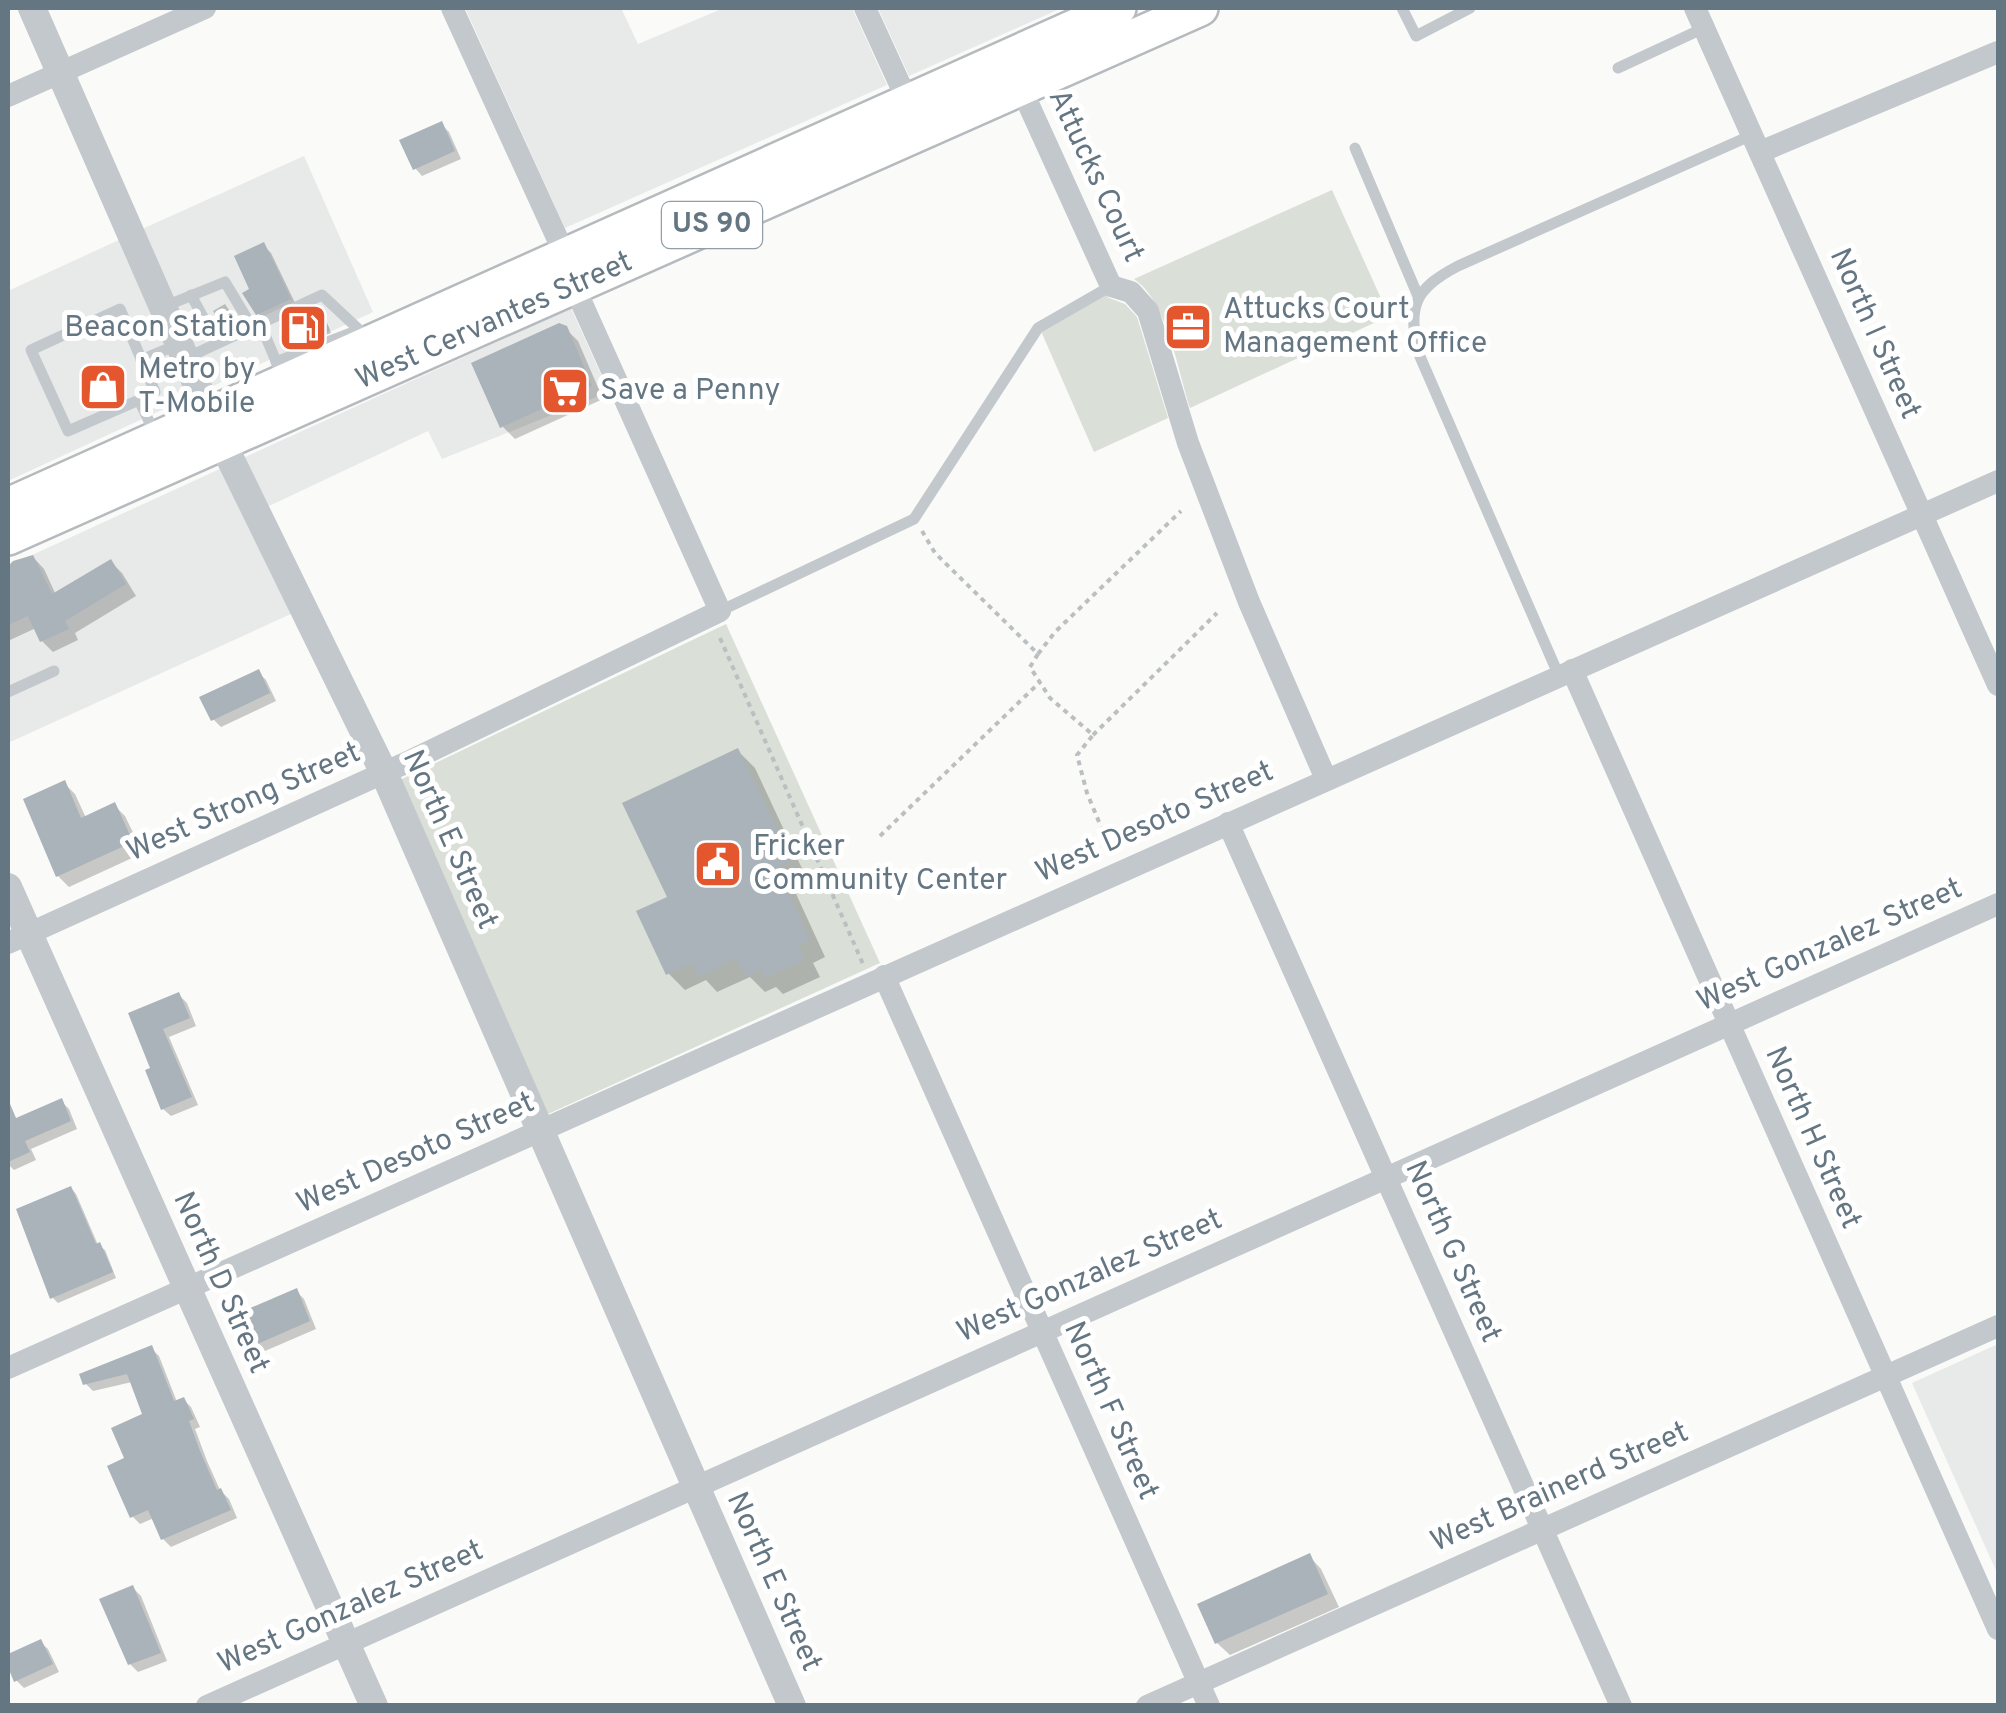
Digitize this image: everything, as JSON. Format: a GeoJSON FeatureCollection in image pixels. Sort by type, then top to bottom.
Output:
{"type":"FeatureCollection","features":[{"type":"Feature","properties":{"kind":"main road","name":"West Cervantes Street"},"geometry":{"type":"LineString","coordinates":[[8,537],[217,428],[570,270],[908,102],[1118,8]]}},
{"type":"Feature","properties":{"kind":"main road"},"geometry":{"type":"LineString","coordinates":[[1021,88],[1035,64],[1156,8]]}},
{"type":"Feature","properties":{"kind":"main road","name":"West Cervantes Street"},"geometry":{"type":"LineString","coordinates":[[8,506],[156,438],[217,428],[280,372],[366,336],[747,210],[1200,8]]}},
{"type":"Feature","properties":{"kind":"main road"},"geometry":{"type":"LineString","coordinates":[[747,210],[784,179],[899,127],[908,116],[908,102]]}},
{"type":"Feature","properties":{"kind":"street","name":"North E Street"},"geometry":{"type":"LineString","coordinates":[[32,8],[217,428],[384,773],[792,1706]]}},
{"type":"Feature","properties":{"kind":"street"},"geometry":{"type":"LineString","coordinates":[[8,96],[205,8]]}},
{"type":"Feature","properties":{"kind":"street"},"geometry":{"type":"LineString","coordinates":[[452,8],[570,270],[715,613]]}},
{"type":"Feature","properties":{"kind":"street"},"geometry":{"type":"LineString","coordinates":[[865,8],[908,102]]}},
{"type":"Feature","properties":{"kind":"street","name":"North I Street"},"geometry":{"type":"LineString","coordinates":[[1699,18],[1998,685]]}},
{"type":"Feature","properties":{"kind":"street"},"geometry":{"type":"LineString","coordinates":[[1756,144],[1998,52]]}},
{"type":"Feature","properties":{"kind":"street","name":"Attucks Court"},"geometry":{"type":"LineString","coordinates":[[1021,88],[1110,286],[1131,292],[1148,311],[1188,444],[1249,602],[1326,780]]}},
{"type":"Feature","properties":{"kind":"street","name":"West Desoto Street"},"geometry":{"type":"LineString","coordinates":[[8,1368],[1998,481]]}},
{"type":"Feature","properties":{"kind":"street","name":"West Strong Street"},"geometry":{"type":"LineString","coordinates":[[18,939],[384,773],[715,613]]}},
{"type":"Feature","properties":{"kind":"street","name":"North H Street"},"geometry":{"type":"LineString","coordinates":[[1566,673],[1729,1024],[1998,1626]]}},
{"type":"Feature","properties":{"kind":"street","name":"North G Street"},"geometry":{"type":"LineString","coordinates":[[1228,823],[1621,1706]]}},
{"type":"Feature","properties":{"kind":"street","name":"North D Street"},"geometry":{"type":"LineString","coordinates":[[8,888],[18,939],[186,1288],[374,1706]]}},
{"type":"Feature","properties":{"kind":"street","name":"West Gonzalez Street"},"geometry":{"type":"LineString","coordinates":[[207,1706],[1998,904]]}},
{"type":"Feature","properties":{"kind":"street","name":"North F Street"},"geometry":{"type":"LineString","coordinates":[[877,979],[1042,1332],[1208,1706]]}},
{"type":"Feature","properties":{"kind":"street","name":"West Brainerd Street"},"geometry":{"type":"LineString","coordinates":[[1146,1706],[1998,1326]]}},
{"type":"Feature","properties":{"kind":"lane"},"geometry":{"type":"LineString","coordinates":[[1402,8],[1416,36],[1470,8]]}},
{"type":"Feature","properties":{"kind":"lane"},"geometry":{"type":"LineString","coordinates":[[1618,68],[1699,18]]}},
{"type":"Feature","properties":{"kind":"lane"},"geometry":{"type":"LineString","coordinates":[[1566,673],[1418,352],[1414,313],[1418,296],[1438,276],[1458,266],[1756,144]]}},
{"type":"Feature","properties":{"kind":"lane"},"geometry":{"type":"LineString","coordinates":[[1355,148],[1418,296]]}},
{"type":"Feature","properties":{"kind":"lane"},"geometry":{"type":"LineString","coordinates":[[164,307],[225,282],[256,326],[280,372]]}},
{"type":"Feature","properties":{"kind":"lane"},"geometry":{"type":"LineString","coordinates":[[715,613],[914,519],[1038,328],[1110,286]]}},
{"type":"Feature","properties":{"kind":"lane"},"geometry":{"type":"LineString","coordinates":[[142,360],[217,343],[322,295],[366,336]]}},
{"type":"Feature","properties":{"kind":"lane"},"geometry":{"type":"LineString","coordinates":[[192,296],[217,343]]}},
{"type":"Feature","properties":{"kind":"lane"},"geometry":{"type":"LineString","coordinates":[[120,310],[155,392],[140,400],[68,430],[31,350],[120,310]]}},
{"type":"Feature","properties":{"kind":"lane"},"geometry":{"type":"LineString","coordinates":[[140,400],[156,438]]}},
{"type":"Feature","properties":{"kind":"lane"},"geometry":{"type":"LineString","coordinates":[[8,692],[54,672]]}},
{"type":"Feature","properties":{"kind":"path"},"geometry":{"type":"LineString","coordinates":[[1093,735],[1050,698],[1030,666],[1055,632],[1182,511]]}},
{"type":"Feature","properties":{"kind":"path"},"geometry":{"type":"LineString","coordinates":[[914,519],[935,552],[1038,654]]}},
{"type":"Feature","properties":{"kind":"path"},"geometry":{"type":"LineString","coordinates":[[715,613],[877,979]]}},
{"type":"Feature","properties":{"kind":"path"},"geometry":{"type":"LineString","coordinates":[[1110,846],[1077,755],[1217,613]]}},
{"type":"Feature","properties":{"kind":"path"},"geometry":{"type":"LineString","coordinates":[[880,836],[1040,682]]}},
{"type":"Feature","properties":{"kind":"shaded area"},"geometry":{"type":"Polygon","coordinates":[[[465,8],[621,8],[638,44],[724,8],[852,8],[887,85],[565,228],[465,8]]]}},
{"type":"Feature","properties":{"kind":"shaded area"},"geometry":{"type":"Polygon","coordinates":[[[878,8],[1062,8],[909,76],[878,8]]]}},
{"type":"Feature","properties":{"kind":"shaded area"},"geometry":{"type":"Polygon","coordinates":[[[304,156],[373,312],[211,387],[142,229],[304,156]]]}},
{"type":"Feature","properties":{"kind":"shaded area"},"geometry":{"type":"Polygon","coordinates":[[[1332,190],[1389,316],[1190,408],[1163,319],[1145,289],[1134,279],[1332,190]]]}},
{"type":"Feature","properties":{"kind":"shaded area"},"geometry":{"type":"Polygon","coordinates":[[[121,239],[190,397],[8,481],[8,291],[121,239]]]}},
{"type":"Feature","properties":{"kind":"shaded area"},"geometry":{"type":"Polygon","coordinates":[[[1103,293],[1125,304],[1137,317],[1168,418],[1094,452],[1037,322],[1103,293]]]}},
{"type":"Feature","properties":{"kind":"shaded area"},"geometry":{"type":"Polygon","coordinates":[[[571,308],[609,392],[442,459],[428,431],[267,507],[243,458],[571,308]]]}},
{"type":"Feature","properties":{"kind":"shaded area"},"geometry":{"type":"Polygon","coordinates":[[[222,468],[293,613],[8,743],[8,566],[222,468]]]}},
{"type":"Feature","properties":{"kind":"shaded area"},"geometry":{"type":"Polygon","coordinates":[[[726,624],[880,963],[548,1114],[400,780],[726,624]]]}},
{"type":"Feature","properties":{"kind":"shaded area"},"geometry":{"type":"Polygon","coordinates":[[[1998,1344],[1998,1575],[1912,1383],[1998,1344]]]}},
{"type":"Feature","properties":{"kind":"building"},"geometry":{"type":"Polygon","coordinates":[[[442,121],[455,151],[413,170],[399,140],[442,121]]]}},
{"type":"Feature","properties":{"kind":"building"},"geometry":{"type":"Polygon","coordinates":[[[264,242],[291,299],[256,315],[242,293],[249,289],[234,256],[264,242]]]}},
{"type":"Feature","properties":{"kind":"building"},"geometry":{"type":"Polygon","coordinates":[[[320,307],[330,330],[288,347],[279,325],[320,307]]]}},
{"type":"Feature","properties":{"kind":"building"},"geometry":{"type":"Polygon","coordinates":[[[559,323],[567,326],[592,386],[500,428],[471,363],[559,323]]]}},
{"type":"Feature","properties":{"kind":"building"},"geometry":{"type":"Polygon","coordinates":[[[33,555],[52,594],[111,559],[126,584],[65,621],[69,629],[40,642],[28,616],[8,625],[8,566],[33,555]]]}},
{"type":"Feature","properties":{"kind":"building"},"geometry":{"type":"Polygon","coordinates":[[[259,669],[270,693],[211,721],[199,697],[259,669]]]}},
{"type":"Feature","properties":{"kind":"building","name":"Fricker Community Center"},"geometry":{"type":"Polygon","coordinates":[[[738,748],[792,860],[777,868],[810,940],[798,946],[805,960],[765,978],[761,970],[746,977],[736,959],[699,977],[692,963],[666,975],[636,911],[667,897],[622,803],[738,748]]]}},
{"type":"Feature","properties":{"kind":"building"},"geometry":{"type":"Polygon","coordinates":[[[65,780],[81,818],[115,802],[133,842],[56,877],[23,799],[65,780]]]}},
{"type":"Feature","properties":{"kind":"building"},"geometry":{"type":"Polygon","coordinates":[[[179,992],[190,1018],[163,1029],[192,1097],[161,1110],[145,1070],[150,1068],[128,1013],[179,992]]]}},
{"type":"Feature","properties":{"kind":"building"},"geometry":{"type":"Polygon","coordinates":[[[62,1098],[71,1121],[25,1141],[30,1152],[8,1162],[8,1099],[16,1118],[62,1098]]]}},
{"type":"Feature","properties":{"kind":"building"},"geometry":{"type":"Polygon","coordinates":[[[71,1186],[113,1272],[50,1299],[16,1209],[71,1186]]]}},
{"type":"Feature","properties":{"kind":"building"},"geometry":{"type":"Polygon","coordinates":[[[297,1288],[310,1321],[255,1345],[241,1312],[297,1288]]]}},
{"type":"Feature","properties":{"kind":"building"},"geometry":{"type":"Polygon","coordinates":[[[152,1345],[174,1401],[184,1397],[194,1419],[189,1421],[200,1451],[217,1490],[221,1488],[231,1510],[161,1540],[148,1510],[130,1518],[107,1466],[124,1458],[111,1428],[142,1414],[127,1374],[83,1385],[79,1374],[152,1345]]]}},
{"type":"Feature","properties":{"kind":"building"},"geometry":{"type":"Polygon","coordinates":[[[1310,1553],[1328,1594],[1215,1644],[1197,1604],[1310,1553]]]}},
{"type":"Feature","properties":{"kind":"building"},"geometry":{"type":"Polygon","coordinates":[[[133,1585],[161,1653],[128,1665],[99,1599],[133,1585]]]}},
{"type":"Feature","properties":{"kind":"building"},"geometry":{"type":"Polygon","coordinates":[[[41,1639],[53,1664],[14,1682],[8,1654],[41,1639]]]}},
{"type":"Feature","properties":{"kind":"place","name":"Attucks Court Management Office"},"geometry":{"type":"Point","coordinates":[1188,327]}},
{"type":"Feature","properties":{"kind":"place","name":"Beacon Station"},"geometry":{"type":"Point","coordinates":[303,328]}},
{"type":"Feature","properties":{"kind":"place","name":"Metro by T-Mobile"},"geometry":{"type":"Point","coordinates":[103,387]}},
{"type":"Feature","properties":{"kind":"place","name":"Save a Penny"},"geometry":{"type":"Point","coordinates":[565,391]}},
{"type":"Feature","properties":{"kind":"place","name":"Fricker Community Center"},"geometry":{"type":"Point","coordinates":[718,864]}}]}
